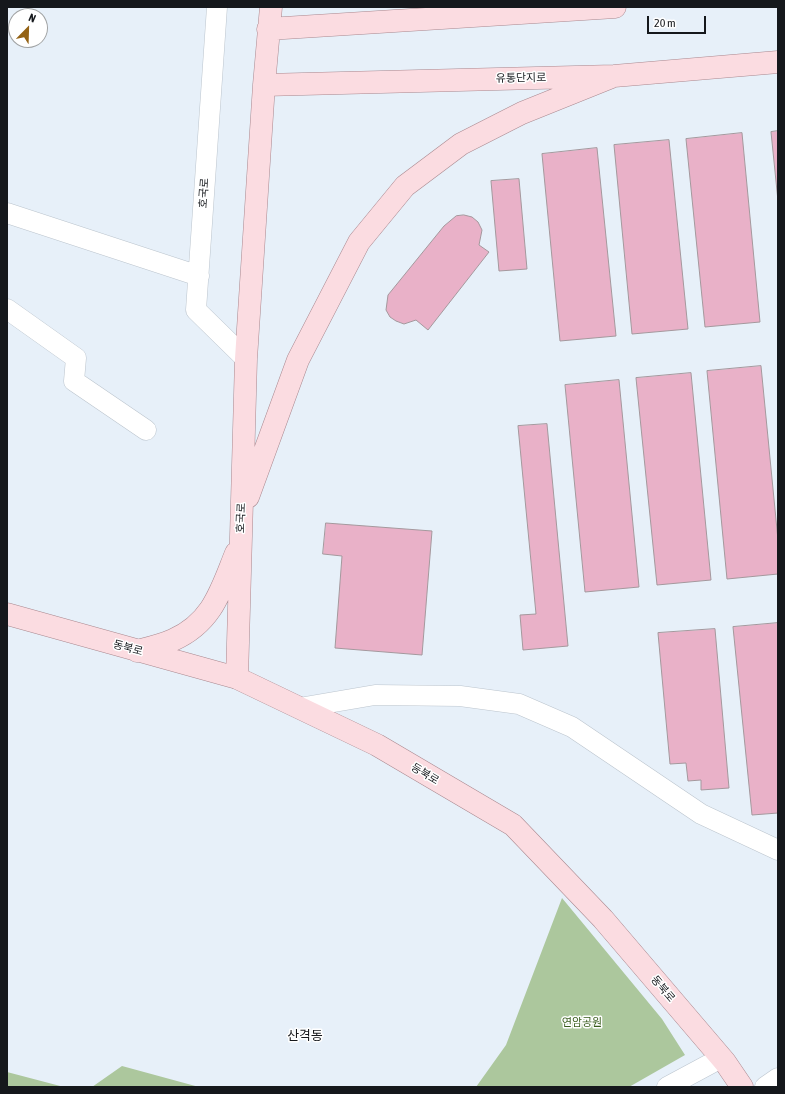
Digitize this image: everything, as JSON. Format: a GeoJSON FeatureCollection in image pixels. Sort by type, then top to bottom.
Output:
{"type":"FeatureCollection","features":[{"type":"Feature","properties":{"kind":"main road","name":"호국로"},"geometry":{"type":"LineString","coordinates":[[237,678],[246,359],[264,85],[271,7]]}},
{"type":"Feature","properties":{"kind":"main road"},"geometry":{"type":"LineString","coordinates":[[268,29],[615,7]]}},
{"type":"Feature","properties":{"kind":"main road","name":"유통단지로"},"geometry":{"type":"LineString","coordinates":[[264,85],[614,76],[778,62]]}},
{"type":"Feature","properties":{"kind":"main road"},"geometry":{"type":"LineString","coordinates":[[242,515],[298,360],[360,242],[405,186],[461,144],[522,113],[614,76]]}},
{"type":"Feature","properties":{"kind":"main road"},"geometry":{"type":"LineString","coordinates":[[137,651],[173,640],[198,624],[214,607],[241,540]]}},
{"type":"Feature","properties":{"kind":"main road","name":"동북로"},"geometry":{"type":"LineString","coordinates":[[7,614],[237,678],[377,745],[513,825],[602,919],[721,1058],[742,1087]]}},
{"type":"Feature","properties":{"kind":"street","name":"호국로"},"geometry":{"type":"LineString","coordinates":[[217,7],[196,310],[246,359]]}},
{"type":"Feature","properties":{"kind":"street"},"geometry":{"type":"LineString","coordinates":[[7,213],[199,276]]}},
{"type":"Feature","properties":{"kind":"street"},"geometry":{"type":"LineString","coordinates":[[7,309],[76,358],[74,381],[146,430]]}},
{"type":"Feature","properties":{"kind":"street"},"geometry":{"type":"LineString","coordinates":[[300,708],[375,694],[460,696],[520,704],[572,727],[701,814],[778,850]]}},
{"type":"Feature","properties":{"kind":"street"},"geometry":{"type":"LineString","coordinates":[[667,1087],[721,1058]]}},
{"type":"Feature","properties":{"kind":"street"},"geometry":{"type":"LineString","coordinates":[[766,1087],[778,1078]]}},
{"type":"Feature","properties":{"kind":"green space","name":"연암공원"},"geometry":{"type":"Polygon","coordinates":[[[562,898],[662,1019],[685,1055],[629,1087],[476,1087],[506,1045],[562,898]]]}},
{"type":"Feature","properties":{"kind":"green space"},"geometry":{"type":"Polygon","coordinates":[[[122,1066],[199,1087],[92,1087],[122,1066]]]}},
{"type":"Feature","properties":{"kind":"green space"},"geometry":{"type":"Polygon","coordinates":[[[7,1072],[64,1087],[7,1087],[7,1072]]]}},
{"type":"Feature","properties":{"kind":"building"},"geometry":{"type":"Polygon","coordinates":[[[778,131],[778,201],[771,132],[778,131]]]}},
{"type":"Feature","properties":{"kind":"building"},"geometry":{"type":"Polygon","coordinates":[[[742,133],[760,322],[705,327],[686,139],[742,133]]]}},
{"type":"Feature","properties":{"kind":"building"},"geometry":{"type":"Polygon","coordinates":[[[669,140],[688,329],[632,334],[614,145],[669,140]]]}},
{"type":"Feature","properties":{"kind":"building"},"geometry":{"type":"Polygon","coordinates":[[[597,148],[616,336],[560,341],[542,154],[597,148]]]}},
{"type":"Feature","properties":{"kind":"building"},"geometry":{"type":"Polygon","coordinates":[[[519,179],[527,269],[499,271],[491,181],[519,179]]]}},
{"type":"Feature","properties":{"kind":"building"},"geometry":{"type":"Polygon","coordinates":[[[464,215],[472,217],[478,222],[482,230],[479,245],[489,252],[428,330],[416,320],[404,324],[390,317],[386,310],[388,295],[444,226],[456,216],[464,215]]]}},
{"type":"Feature","properties":{"kind":"building"},"geometry":{"type":"Polygon","coordinates":[[[761,366],[778,540],[778,574],[727,579],[707,371],[761,366]]]}},
{"type":"Feature","properties":{"kind":"building"},"geometry":{"type":"Polygon","coordinates":[[[691,373],[711,580],[657,585],[636,378],[691,373]]]}},
{"type":"Feature","properties":{"kind":"building"},"geometry":{"type":"Polygon","coordinates":[[[619,380],[639,587],[585,592],[565,385],[619,380]]]}},
{"type":"Feature","properties":{"kind":"building"},"geometry":{"type":"Polygon","coordinates":[[[547,424],[568,646],[523,650],[520,615],[536,614],[518,426],[547,424]]]}},
{"type":"Feature","properties":{"kind":"building"},"geometry":{"type":"Polygon","coordinates":[[[326,523],[432,531],[422,655],[335,648],[342,556],[323,554],[326,523]]]}},
{"type":"Feature","properties":{"kind":"building"},"geometry":{"type":"Polygon","coordinates":[[[778,623],[778,813],[752,815],[733,627],[778,623]]]}},
{"type":"Feature","properties":{"kind":"building"},"geometry":{"type":"Polygon","coordinates":[[[715,629],[729,788],[701,790],[701,780],[688,781],[686,763],[670,764],[658,633],[715,629]]]}},
{"type":"Feature","properties":{"kind":"district","name":"산격동"},"geometry":{"type":"Point","coordinates":[305,1036]}}]}
